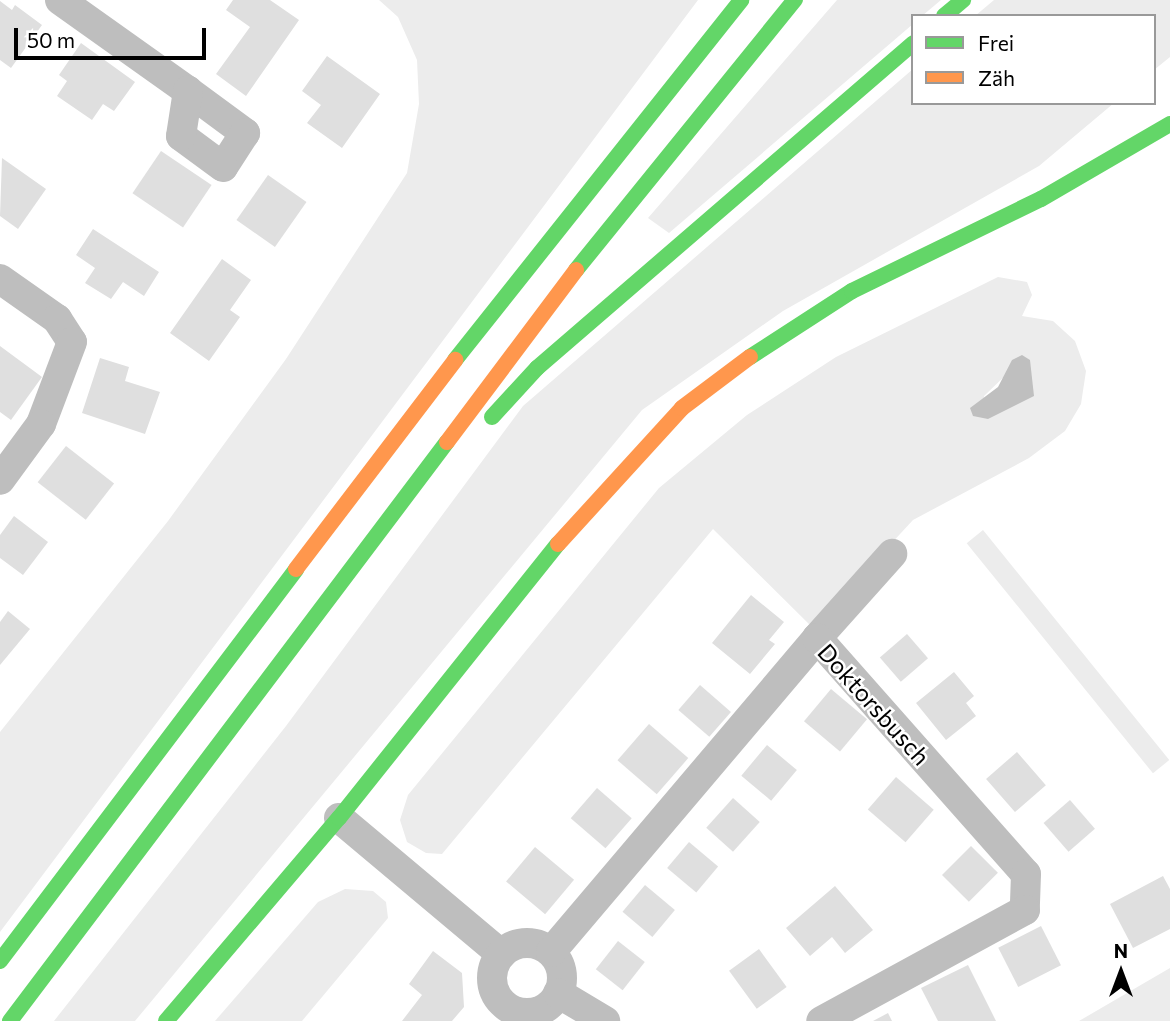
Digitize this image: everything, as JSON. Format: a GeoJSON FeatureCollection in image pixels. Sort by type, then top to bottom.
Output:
{"type":"FeatureCollection","features":[{"type":"Feature","properties":{"kind":"main road"},"geometry":{"type":"LineString","coordinates":[[0,961],[369,472],[629,136],[741,0]]}},
{"type":"Feature","properties":{"kind":"main road"},"geometry":{"type":"LineString","coordinates":[[10,1021],[599,240],[795,0]]}},
{"type":"Feature","properties":{"kind":"main road"},"geometry":{"type":"LineString","coordinates":[[946,14],[962,0]]}},
{"type":"Feature","properties":{"kind":"main road"},"geometry":{"type":"LineString","coordinates":[[477,436],[537,368],[911,45]]}},
{"type":"Feature","properties":{"kind":"main road"},"geometry":{"type":"LineString","coordinates":[[166,1021],[339,818],[574,523],[681,408],[766,344],[852,291],[1052,193],[1170,124]]}},
{"type":"Feature","properties":{"kind":"main road"},"geometry":{"type":"LineString","coordinates":[[408,490],[436,486]]}},
{"type":"Feature","properties":{"kind":"street"},"geometry":{"type":"LineString","coordinates":[[60,0],[188,91]]}},
{"type":"Feature","properties":{"kind":"street"},"geometry":{"type":"LineString","coordinates":[[0,279],[57,319],[72,342],[41,424],[0,480]]}},
{"type":"Feature","properties":{"kind":"street"},"geometry":{"type":"LineString","coordinates":[[817,638],[892,554]]}},
{"type":"Feature","properties":{"kind":"street","name":"Doktorsbusch"},"geometry":{"type":"LineString","coordinates":[[551,952],[817,638],[1026,874],[1026,910],[821,1021]]}},
{"type":"Feature","properties":{"kind":"street"},"geometry":{"type":"LineString","coordinates":[[339,818],[501,954]]}},
{"type":"Feature","properties":{"kind":"street"},"geometry":{"type":"LineString","coordinates":[[528,942],[551,952],[561,968],[558,993],[534,1012],[499,1013],[492,981],[501,954],[528,942]]}},
{"type":"Feature","properties":{"kind":"street"},"geometry":{"type":"LineString","coordinates":[[558,993],[605,1021]]}},
{"type":"Feature","properties":{"kind":"shaded area"},"geometry":{"type":"Polygon","coordinates":[[[379,0],[698,0],[0,932],[0,732],[168,521],[286,359],[407,173],[419,104],[417,60],[398,17],[379,0]]]}},
{"type":"Feature","properties":{"kind":"shaded area"},"geometry":{"type":"Polygon","coordinates":[[[837,0],[941,0],[924,14],[911,14],[911,26],[669,233],[648,218],[837,0]]]}},
{"type":"Feature","properties":{"kind":"shaded area"},"geometry":{"type":"Polygon","coordinates":[[[994,0],[1170,0],[1170,57],[1156,68],[1156,14],[977,14],[994,0]]]}},
{"type":"Feature","properties":{"kind":"shaded area"},"geometry":{"type":"Polygon","coordinates":[[[911,71],[911,105],[1112,105],[1039,166],[783,311],[642,410],[135,1021],[54,1021],[286,726],[523,406],[911,71]]]}},
{"type":"Feature","properties":{"kind":"shaded area"},"geometry":{"type":"Polygon","coordinates":[[[998,277],[1027,282],[1032,295],[1022,316],[1053,321],[1075,341],[1086,371],[1081,404],[1065,431],[1029,458],[913,520],[813,628],[713,529],[442,854],[426,853],[407,842],[400,820],[408,795],[659,488],[747,415],[836,357],[998,277]],[[1009,372],[984,396],[988,419],[1009,372]]]}},
{"type":"Feature","properties":{"kind":"shaded area"},"geometry":{"type":"Polygon","coordinates":[[[1022,355],[1030,360],[1034,396],[988,419],[973,416],[970,408],[998,387],[1012,360],[1022,355]]]}},
{"type":"Feature","properties":{"kind":"shaded area"},"geometry":{"type":"Polygon","coordinates":[[[983,530],[1169,760],[1153,773],[967,543],[983,530]]]}},
{"type":"Feature","properties":{"kind":"shaded area"},"geometry":{"type":"Polygon","coordinates":[[[345,889],[373,891],[386,902],[388,918],[302,1021],[215,1021],[318,902],[345,889]]]}},
{"type":"Feature","properties":{"kind":"shaded area"},"geometry":{"type":"Polygon","coordinates":[[[1170,968],[1170,1021],[1079,1021],[1170,968]]]}},
{"type":"Feature","properties":{"kind":"building"},"geometry":{"type":"Polygon","coordinates":[[[233,0],[270,0],[299,20],[246,96],[216,74],[250,27],[226,10],[233,0]]]}},
{"type":"Feature","properties":{"kind":"building"},"geometry":{"type":"Polygon","coordinates":[[[0,1],[12,10],[15,5],[42,25],[11,68],[0,60],[0,1]]]}},
{"type":"Feature","properties":{"kind":"building"},"geometry":{"type":"Polygon","coordinates":[[[81,43],[135,82],[114,111],[103,104],[92,120],[57,96],[67,81],[59,75],[81,43]]]}},
{"type":"Feature","properties":{"kind":"building"},"geometry":{"type":"Polygon","coordinates":[[[327,56],[380,94],[342,148],[307,123],[321,105],[302,91],[327,56]]]}},
{"type":"Feature","properties":{"kind":"building"},"geometry":{"type":"Polygon","coordinates":[[[161,151],[212,185],[183,227],[132,193],[161,151]]]}},
{"type":"Feature","properties":{"kind":"building"},"geometry":{"type":"Polygon","coordinates":[[[2,158],[46,189],[18,229],[0,216],[2,158]]]}},
{"type":"Feature","properties":{"kind":"building"},"geometry":{"type":"Polygon","coordinates":[[[268,175],[307,202],[275,247],[236,220],[268,175]]]}},
{"type":"Feature","properties":{"kind":"building"},"geometry":{"type":"Polygon","coordinates":[[[93,229],[159,272],[144,296],[123,282],[111,299],[85,283],[95,268],[76,255],[93,229]]]}},
{"type":"Feature","properties":{"kind":"building"},"geometry":{"type":"Polygon","coordinates":[[[222,259],[251,280],[230,310],[240,317],[209,361],[170,333],[222,259]]]}},
{"type":"Feature","properties":{"kind":"building"},"geometry":{"type":"Polygon","coordinates":[[[0,346],[42,377],[11,420],[0,412],[0,346]]]}},
{"type":"Feature","properties":{"kind":"building"},"geometry":{"type":"Polygon","coordinates":[[[100,358],[129,367],[125,381],[160,392],[145,434],[82,413],[100,358]]]}},
{"type":"Feature","properties":{"kind":"building"},"geometry":{"type":"Polygon","coordinates":[[[66,446],[114,484],[86,520],[38,482],[66,446]]]}},
{"type":"Feature","properties":{"kind":"building"},"geometry":{"type":"Polygon","coordinates":[[[14,516],[48,542],[23,575],[0,558],[0,535],[14,516]]]}},
{"type":"Feature","properties":{"kind":"building"},"geometry":{"type":"Polygon","coordinates":[[[751,595],[784,622],[769,640],[775,644],[750,674],[712,643],[751,595]]]}},
{"type":"Feature","properties":{"kind":"building"},"geometry":{"type":"Polygon","coordinates":[[[8,611],[30,629],[0,665],[0,622],[8,611]]]}},
{"type":"Feature","properties":{"kind":"building"},"geometry":{"type":"Polygon","coordinates":[[[907,634],[928,658],[901,682],[880,658],[907,634]]]}},
{"type":"Feature","properties":{"kind":"building"},"geometry":{"type":"Polygon","coordinates":[[[954,672],[974,696],[966,703],[976,716],[946,740],[916,703],[954,672]]]}},
{"type":"Feature","properties":{"kind":"building"},"geometry":{"type":"Polygon","coordinates":[[[700,685],[731,712],[709,737],[678,710],[700,685]]]}},
{"type":"Feature","properties":{"kind":"building"},"geometry":{"type":"Polygon","coordinates":[[[831,689],[867,719],[840,751],[804,721],[831,689]]]}},
{"type":"Feature","properties":{"kind":"building"},"geometry":{"type":"Polygon","coordinates":[[[649,724],[688,758],[657,794],[618,760],[649,724]]]}},
{"type":"Feature","properties":{"kind":"building"},"geometry":{"type":"Polygon","coordinates":[[[767,745],[797,770],[771,801],[741,776],[767,745]]]}},
{"type":"Feature","properties":{"kind":"building"},"geometry":{"type":"Polygon","coordinates":[[[1017,752],[1046,785],[1015,812],[986,779],[1017,752]]]}},
{"type":"Feature","properties":{"kind":"building"},"geometry":{"type":"Polygon","coordinates":[[[896,777],[934,810],[906,842],[868,809],[896,777]]]}},
{"type":"Feature","properties":{"kind":"building"},"geometry":{"type":"Polygon","coordinates":[[[597,788],[632,818],[605,848],[571,818],[597,788]]]}},
{"type":"Feature","properties":{"kind":"building"},"geometry":{"type":"Polygon","coordinates":[[[733,798],[760,822],[733,852],[706,828],[733,798]]]}},
{"type":"Feature","properties":{"kind":"building"},"geometry":{"type":"Polygon","coordinates":[[[1070,800],[1095,829],[1069,852],[1044,823],[1070,800]]]}},
{"type":"Feature","properties":{"kind":"building"},"geometry":{"type":"Polygon","coordinates":[[[689,842],[718,866],[696,892],[667,868],[689,842]]]}},
{"type":"Feature","properties":{"kind":"building"},"geometry":{"type":"Polygon","coordinates":[[[971,846],[998,873],[969,902],[942,875],[971,846]]]}},
{"type":"Feature","properties":{"kind":"building"},"geometry":{"type":"Polygon","coordinates":[[[535,847],[574,880],[545,914],[506,881],[535,847]]]}},
{"type":"Feature","properties":{"kind":"building"},"geometry":{"type":"Polygon","coordinates":[[[1163,876],[1170,889],[1170,929],[1133,948],[1110,904],[1163,876]]]}},
{"type":"Feature","properties":{"kind":"building"},"geometry":{"type":"Polygon","coordinates":[[[645,885],[675,910],[652,937],[623,912],[645,885]]]}},
{"type":"Feature","properties":{"kind":"building"},"geometry":{"type":"Polygon","coordinates":[[[835,886],[873,930],[845,953],[832,937],[810,956],[786,928],[835,886]]]}},
{"type":"Feature","properties":{"kind":"building"},"geometry":{"type":"Polygon","coordinates":[[[1041,926],[1061,965],[1018,987],[998,948],[1041,926]]]}},
{"type":"Feature","properties":{"kind":"building"},"geometry":{"type":"Polygon","coordinates":[[[618,941],[645,962],[623,990],[596,969],[618,941]]]}},
{"type":"Feature","properties":{"kind":"building"},"geometry":{"type":"Polygon","coordinates":[[[759,949],[787,987],[757,1009],[729,971],[759,949]]]}},
{"type":"Feature","properties":{"kind":"building"},"geometry":{"type":"Polygon","coordinates":[[[433,951],[462,973],[464,1007],[452,1021],[402,1021],[422,995],[409,984],[433,951]]]}},
{"type":"Feature","properties":{"kind":"building"},"geometry":{"type":"Polygon","coordinates":[[[968,965],[996,1021],[938,1021],[921,988],[968,965]]]}},
{"type":"Feature","properties":{"kind":"building"},"geometry":{"type":"Polygon","coordinates":[[[888,1013],[892,1021],[873,1021],[888,1013]]]}},
{"type":"Feature","properties":{"kind":"traffic: fast"},"geometry":{"type":"LineString","coordinates":[[455,360],[741,0]]}},
{"type":"Feature","properties":{"kind":"traffic: fast"},"geometry":{"type":"LineString","coordinates":[[576,270],[795,0]]}},
{"type":"Feature","properties":{"kind":"traffic: fast"},"geometry":{"type":"LineString","coordinates":[[946,14],[963,0]]}},
{"type":"Feature","properties":{"kind":"traffic: fast"},"geometry":{"type":"LineString","coordinates":[[492,417],[537,368],[911,45]]}},
{"type":"Feature","properties":{"kind":"traffic: fast"},"geometry":{"type":"LineString","coordinates":[[750,357],[852,291],[1041,199],[1170,124]]}},
{"type":"Feature","properties":{"kind":"traffic: fast"},"geometry":{"type":"LineString","coordinates":[[10,1021],[447,442]]}},
{"type":"Feature","properties":{"kind":"traffic: fast"},"geometry":{"type":"LineString","coordinates":[[166,1021],[339,818],[558,544]]}},
{"type":"Feature","properties":{"kind":"traffic: fast"},"geometry":{"type":"LineString","coordinates":[[0,961],[296,569]]}},
{"type":"Feature","properties":{"kind":"traffic: slow"},"geometry":{"type":"LineString","coordinates":[[447,442],[576,270]]}},
{"type":"Feature","properties":{"kind":"traffic: slow"},"geometry":{"type":"LineString","coordinates":[[558,544],[682,408],[750,357]]}},
{"type":"Feature","properties":{"kind":"traffic: slow"},"geometry":{"type":"LineString","coordinates":[[296,569],[455,360]]}}]}
